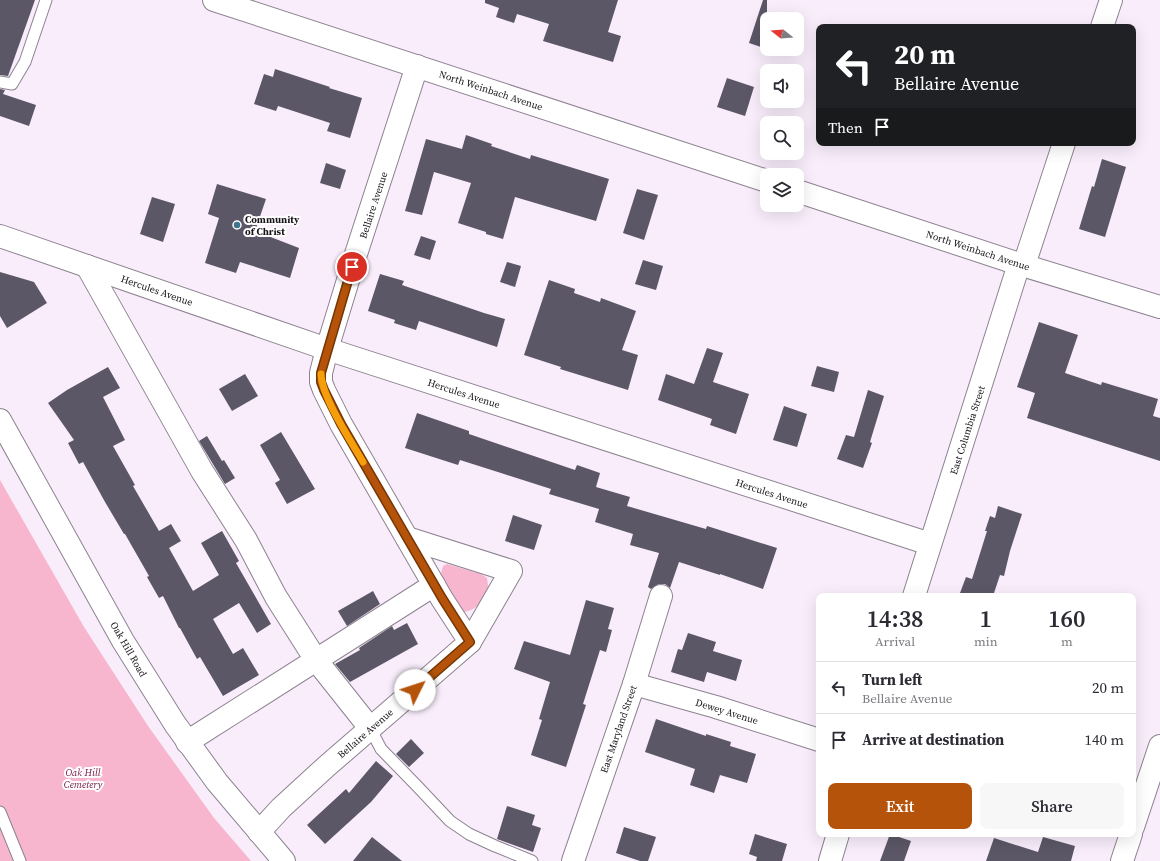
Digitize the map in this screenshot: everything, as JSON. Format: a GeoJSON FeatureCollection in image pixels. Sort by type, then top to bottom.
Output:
{"type":"FeatureCollection","features":[{"type":"Feature","properties":{"kind":"street","name":"North Weinbach Avenue"},"geometry":{"type":"LineString","coordinates":[[214,0],[760,179]]}},
{"type":"Feature","properties":{"kind":"street"},"geometry":{"type":"LineString","coordinates":[[1103,24],[1111,0]]}},
{"type":"Feature","properties":{"kind":"street","name":"Bellaire Avenue"},"geometry":{"type":"LineString","coordinates":[[258,832],[281,808],[370,728],[470,642],[434,585],[341,424],[321,382],[321,373],[327,349],[417,66]]}},
{"type":"Feature","properties":{"kind":"street","name":"East Columbia Street"},"geometry":{"type":"LineString","coordinates":[[915,593],[1021,265],[1063,146]]}},
{"type":"Feature","properties":{"kind":"street","name":"North Weinbach Avenue"},"geometry":{"type":"LineString","coordinates":[[804,193],[1021,265],[1160,307]]}},
{"type":"Feature","properties":{"kind":"street","name":"Hercules Avenue"},"geometry":{"type":"LineString","coordinates":[[0,236],[327,349],[930,544]]}},
{"type":"Feature","properties":{"kind":"street"},"geometry":{"type":"LineString","coordinates":[[87,266],[202,471],[246,540],[276,597],[316,660],[370,728]]}},
{"type":"Feature","properties":{"kind":"street","name":"Oak Hill Road"},"geometry":{"type":"LineString","coordinates":[[0,420],[146,680],[187,742],[217,782],[284,861]]}},
{"type":"Feature","properties":{"kind":"street"},"geometry":{"type":"LineString","coordinates":[[407,538],[511,571],[470,642]]}},
{"type":"Feature","properties":{"kind":"street"},"geometry":{"type":"LineString","coordinates":[[187,742],[434,585]]}},
{"type":"Feature","properties":{"kind":"street","name":"East Maryland Street"},"geometry":{"type":"LineString","coordinates":[[573,861],[634,684],[661,596]]}},
{"type":"Feature","properties":{"kind":"street","name":"Dewey Avenue"},"geometry":{"type":"LineString","coordinates":[[634,684],[716,707],[816,739]]}},
{"type":"Feature","properties":{"kind":"street"},"geometry":{"type":"LineString","coordinates":[[1136,818],[1160,746]]}},
{"type":"Feature","properties":{"kind":"street"},"geometry":{"type":"LineString","coordinates":[[830,861],[837,837]]}},
{"type":"Feature","properties":{"kind":"street"},"geometry":{"type":"LineString","coordinates":[[1122,861],[1130,837]]}},
{"type":"Feature","properties":{"kind":"lane"},"geometry":{"type":"LineString","coordinates":[[0,82],[12,84],[25,62],[46,0]]}},
{"type":"Feature","properties":{"kind":"lane"},"geometry":{"type":"LineString","coordinates":[[370,728],[381,749],[450,821],[469,834],[532,861]]}},
{"type":"Feature","properties":{"kind":"lane"},"geometry":{"type":"LineString","coordinates":[[0,812],[20,861]]}},
{"type":"Feature","properties":{"kind":"green space","name":"Oak Hill Cemetery"},"geometry":{"type":"Polygon","coordinates":[[[0,480],[84,627],[148,726],[214,818],[251,861],[0,861],[0,480]]]}},
{"type":"Feature","properties":{"kind":"green space"},"geometry":{"type":"Polygon","coordinates":[[[447,564],[481,574],[487,578],[489,592],[479,605],[469,611],[464,612],[460,609],[441,573],[443,566],[447,564]]]}},
{"type":"Feature","properties":{"kind":"building"},"geometry":{"type":"Polygon","coordinates":[[[0,0],[35,0],[8,76],[0,75],[0,0]]]}},
{"type":"Feature","properties":{"kind":"building"},"geometry":{"type":"Polygon","coordinates":[[[485,0],[618,0],[608,32],[621,36],[613,62],[543,41],[549,24],[517,14],[514,23],[496,17],[499,8],[485,3],[485,0]]]}},
{"type":"Feature","properties":{"kind":"building"},"geometry":{"type":"Polygon","coordinates":[[[763,0],[767,0],[767,12],[760,12],[760,47],[749,43],[763,0]]]}},
{"type":"Feature","properties":{"kind":"building"},"geometry":{"type":"Polygon","coordinates":[[[275,69],[362,98],[350,138],[327,131],[330,123],[278,106],[276,111],[254,104],[264,74],[273,77],[275,69]]]}},
{"type":"Feature","properties":{"kind":"building"},"geometry":{"type":"Polygon","coordinates":[[[727,78],[754,87],[745,116],[717,107],[727,78]]]}},
{"type":"Feature","properties":{"kind":"building"},"geometry":{"type":"Polygon","coordinates":[[[0,89],[5,90],[3,94],[36,105],[29,126],[0,116],[0,89]]]}},
{"type":"Feature","properties":{"kind":"building"},"geometry":{"type":"Polygon","coordinates":[[[466,135],[492,144],[491,146],[530,159],[531,155],[609,179],[596,221],[515,197],[503,239],[486,234],[486,232],[458,223],[471,183],[434,172],[422,215],[405,211],[426,139],[462,149],[466,135]]]}},
{"type":"Feature","properties":{"kind":"building"},"geometry":{"type":"Polygon","coordinates":[[[1102,159],[1126,167],[1105,237],[1079,229],[1102,159]]]}},
{"type":"Feature","properties":{"kind":"building"},"geometry":{"type":"Polygon","coordinates":[[[326,163],[346,170],[340,189],[320,183],[326,163]]]}},
{"type":"Feature","properties":{"kind":"building","name":"Community of Christ"},"geometry":{"type":"Polygon","coordinates":[[[217,184],[266,199],[255,231],[299,248],[290,278],[240,262],[236,273],[205,263],[219,218],[208,214],[217,184]]]}},
{"type":"Feature","properties":{"kind":"building"},"geometry":{"type":"Polygon","coordinates":[[[637,189],[658,195],[644,240],[623,233],[637,189]]]}},
{"type":"Feature","properties":{"kind":"building"},"geometry":{"type":"Polygon","coordinates":[[[152,197],[175,204],[163,242],[140,234],[152,197]]]}},
{"type":"Feature","properties":{"kind":"building"},"geometry":{"type":"Polygon","coordinates":[[[421,236],[436,241],[430,260],[414,255],[421,236]]]}},
{"type":"Feature","properties":{"kind":"building"},"geometry":{"type":"Polygon","coordinates":[[[643,260],[663,266],[656,290],[635,284],[643,260]]]}},
{"type":"Feature","properties":{"kind":"building"},"geometry":{"type":"Polygon","coordinates":[[[507,262],[521,266],[515,287],[500,282],[507,262]]]}},
{"type":"Feature","properties":{"kind":"building"},"geometry":{"type":"Polygon","coordinates":[[[0,272],[34,282],[47,303],[7,328],[0,316],[0,272]]]}},
{"type":"Feature","properties":{"kind":"building"},"geometry":{"type":"Polygon","coordinates":[[[380,274],[404,281],[402,285],[505,319],[497,347],[419,321],[416,330],[394,323],[395,320],[368,311],[380,274]]]}},
{"type":"Feature","properties":{"kind":"building"},"geometry":{"type":"Polygon","coordinates":[[[549,280],[575,289],[574,293],[600,302],[601,298],[636,311],[622,350],[638,355],[628,390],[560,369],[561,367],[524,355],[549,280]]]}},
{"type":"Feature","properties":{"kind":"building"},"geometry":{"type":"Polygon","coordinates":[[[1039,322],[1078,335],[1065,373],[1101,385],[1102,382],[1158,399],[1153,416],[1160,418],[1160,461],[1027,418],[1035,393],[1017,387],[1039,322]]]}},
{"type":"Feature","properties":{"kind":"building"},"geometry":{"type":"Polygon","coordinates":[[[707,348],[723,353],[713,382],[749,394],[736,434],[710,425],[712,419],[658,400],[666,374],[694,384],[707,348]]]}},
{"type":"Feature","properties":{"kind":"building"},"geometry":{"type":"Polygon","coordinates":[[[817,366],[839,372],[834,392],[811,386],[817,366]]]}},
{"type":"Feature","properties":{"kind":"building"},"geometry":{"type":"Polygon","coordinates":[[[108,367],[120,388],[103,397],[125,440],[113,446],[135,485],[133,486],[159,531],[171,524],[181,541],[169,548],[193,591],[219,575],[201,543],[222,531],[239,561],[236,563],[271,624],[257,633],[239,603],[213,619],[233,654],[243,648],[259,675],[223,696],[200,657],[197,659],[163,596],[159,598],[147,577],[149,576],[83,462],[79,464],[68,443],[74,440],[48,403],[67,390],[108,367]]]}},
{"type":"Feature","properties":{"kind":"building"},"geometry":{"type":"Polygon","coordinates":[[[245,374],[258,396],[232,411],[219,389],[245,374]]]}},
{"type":"Feature","properties":{"kind":"building"},"geometry":{"type":"Polygon","coordinates":[[[868,390],[884,396],[870,442],[872,443],[863,468],[837,459],[846,435],[854,437],[868,390]]]}},
{"type":"Feature","properties":{"kind":"building"},"geometry":{"type":"Polygon","coordinates":[[[784,406],[807,414],[797,447],[773,440],[784,406]]]}},
{"type":"Feature","properties":{"kind":"building"},"geometry":{"type":"Polygon","coordinates":[[[417,413],[469,431],[469,434],[575,470],[577,465],[600,473],[596,487],[630,497],[627,506],[706,529],[707,526],[777,548],[763,589],[679,562],[670,588],[665,584],[659,584],[651,589],[648,587],[659,553],[630,545],[633,534],[595,522],[599,509],[549,494],[551,489],[460,460],[458,465],[405,448],[417,413]]]}},
{"type":"Feature","properties":{"kind":"building"},"geometry":{"type":"Polygon","coordinates":[[[281,432],[315,489],[287,504],[275,483],[280,480],[260,445],[281,432]]]}},
{"type":"Feature","properties":{"kind":"building"},"geometry":{"type":"Polygon","coordinates":[[[207,436],[222,461],[224,460],[235,478],[225,484],[199,441],[207,436]]]}},
{"type":"Feature","properties":{"kind":"building"},"geometry":{"type":"Polygon","coordinates":[[[998,506],[1022,514],[1010,551],[1004,576],[1000,575],[994,593],[960,593],[966,577],[972,579],[987,531],[985,531],[990,516],[995,518],[998,506]]]}},
{"type":"Feature","properties":{"kind":"building"},"geometry":{"type":"Polygon","coordinates":[[[513,515],[542,525],[534,550],[505,541],[513,515]]]}},
{"type":"Feature","properties":{"kind":"building"},"geometry":{"type":"Polygon","coordinates":[[[373,591],[380,604],[347,626],[338,611],[373,591]]]}},
{"type":"Feature","properties":{"kind":"building"},"geometry":{"type":"Polygon","coordinates":[[[586,600],[614,608],[608,629],[612,630],[606,652],[600,650],[583,704],[586,705],[566,767],[531,755],[542,720],[539,719],[550,682],[514,669],[524,641],[570,655],[586,600]]]}},
{"type":"Feature","properties":{"kind":"building"},"geometry":{"type":"Polygon","coordinates":[[[407,623],[418,644],[350,682],[335,664],[360,650],[359,648],[392,626],[394,630],[407,623]]]}},
{"type":"Feature","properties":{"kind":"building"},"geometry":{"type":"Polygon","coordinates":[[[688,633],[716,642],[713,651],[742,660],[736,681],[707,672],[704,682],[671,672],[678,649],[682,650],[688,633]]]}},
{"type":"Feature","properties":{"kind":"building"},"geometry":{"type":"Polygon","coordinates":[[[656,719],[706,736],[706,734],[731,742],[730,746],[756,754],[747,783],[720,775],[714,793],[690,785],[695,769],[645,752],[656,719]]]}},
{"type":"Feature","properties":{"kind":"building"},"geometry":{"type":"Polygon","coordinates":[[[411,739],[424,753],[409,767],[396,754],[411,739]]]}},
{"type":"Feature","properties":{"kind":"building"},"geometry":{"type":"Polygon","coordinates":[[[376,761],[393,776],[371,802],[325,844],[307,825],[346,789],[349,793],[376,761]]]}},
{"type":"Feature","properties":{"kind":"building"},"geometry":{"type":"Polygon","coordinates":[[[507,806],[535,815],[532,825],[541,828],[533,852],[497,839],[507,806]]]}},
{"type":"Feature","properties":{"kind":"building"},"geometry":{"type":"Polygon","coordinates":[[[624,827],[656,837],[648,861],[640,861],[616,853],[624,827]]]}},
{"type":"Feature","properties":{"kind":"building"},"geometry":{"type":"Polygon","coordinates":[[[755,834],[787,844],[782,861],[756,861],[757,857],[749,854],[755,834]]]}},
{"type":"Feature","properties":{"kind":"building"},"geometry":{"type":"Polygon","coordinates":[[[372,837],[402,861],[353,861],[372,837]]]}},
{"type":"Feature","properties":{"kind":"building"},"geometry":{"type":"Polygon","coordinates":[[[889,837],[899,837],[911,841],[904,861],[880,861],[889,837]]]}},
{"type":"Feature","properties":{"kind":"building"},"geometry":{"type":"Polygon","coordinates":[[[1043,837],[1075,846],[1071,861],[986,861],[994,838],[1038,852],[1043,837]]]}},
{"type":"Feature","properties":{"kind":"slow traffic"},"geometry":{"type":"LineString","coordinates":[[321,374],[321,382],[324,390],[341,424],[363,462]]}},
{"type":"Feature","properties":{"kind":"place","name":"Community of Christ"},"geometry":{"type":"Point","coordinates":[237,225]}},
{"type":"Feature","properties":{"kind":"route"},"geometry":{"type":"LineString","coordinates":[[352,267],[327,349],[321,373],[321,382],[341,424],[427,573],[470,642],[415,690]]}}]}
